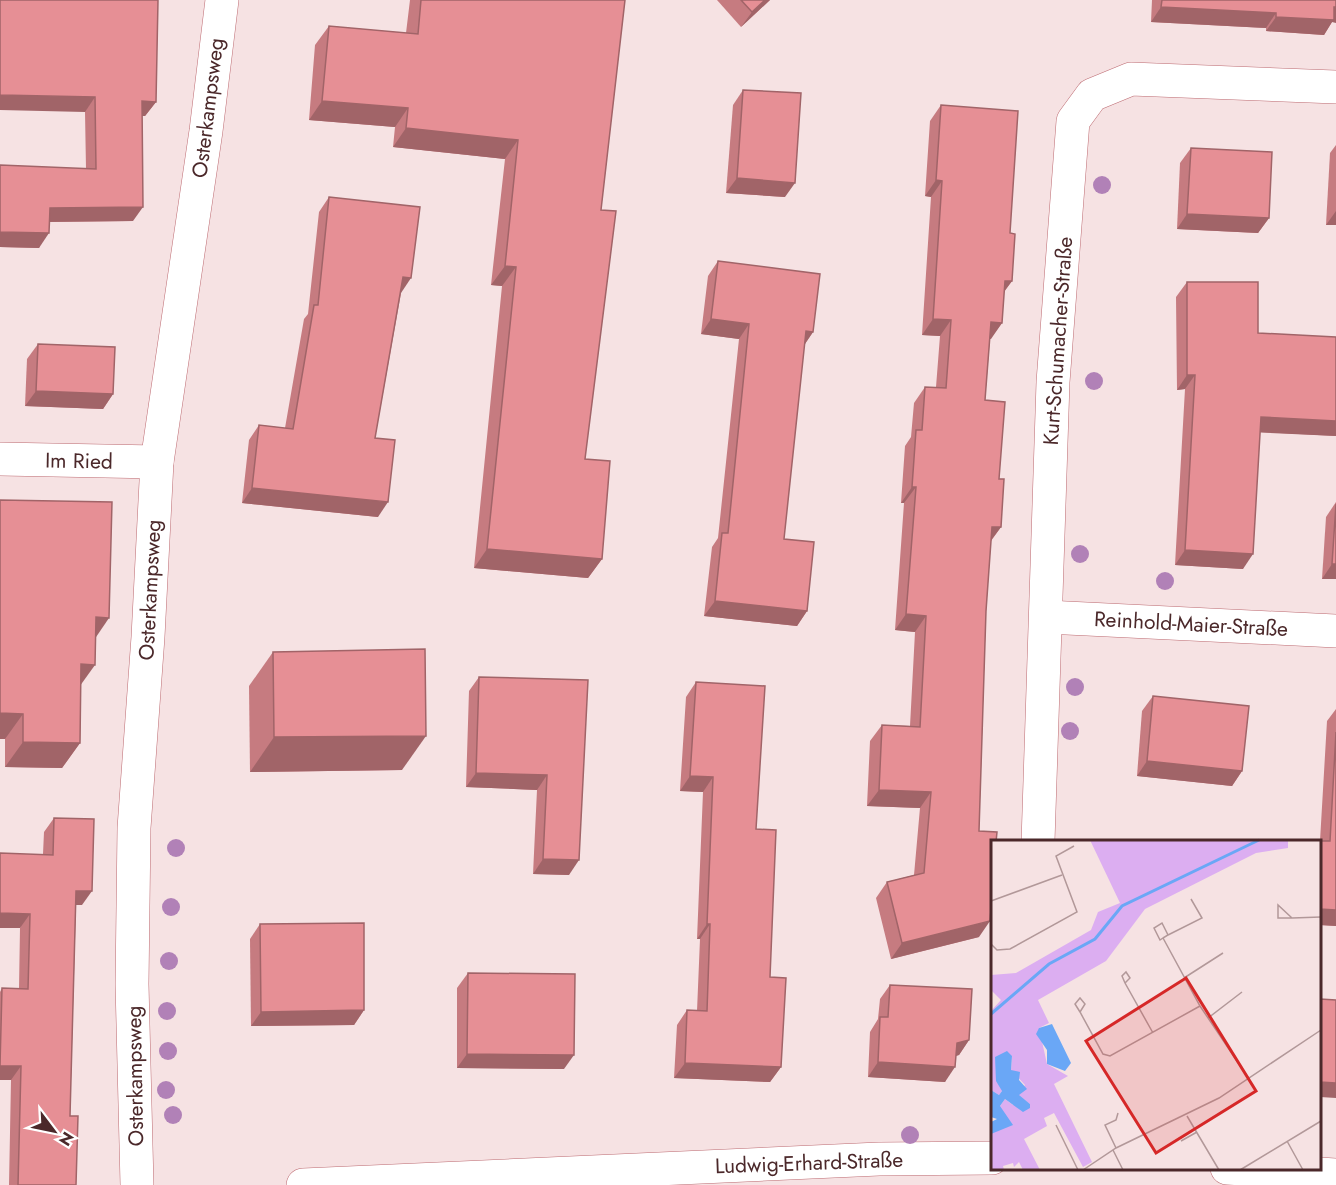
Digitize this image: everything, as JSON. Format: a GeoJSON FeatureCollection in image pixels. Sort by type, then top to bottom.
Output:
{"type":"FeatureCollection","features":[{"type":"Feature","properties":{"kind":"street","name":"Osterkampsweg"},"geometry":{"type":"LineString","coordinates":[[137,1185],[132,984],[134,828],[148,637],[157,462],[206,131],[222,0]]}},
{"type":"Feature","properties":{"kind":"street","name":"Kurt-Schumacher-Straße"},"geometry":{"type":"LineString","coordinates":[[1038,840],[1053,382],[1073,121],[1092,95],[1131,79],[1336,87]]}},
{"type":"Feature","properties":{"kind":"street","name":"Im Ried"},"geometry":{"type":"LineString","coordinates":[[0,459],[157,462]]}},
{"type":"Feature","properties":{"kind":"street","name":"Reinhold-Maier-Straße"},"geometry":{"type":"LineString","coordinates":[[1046,617],[1336,631]]}},
{"type":"Feature","properties":{"kind":"street","name":"Ludwig-Erhard-Straße"},"geometry":{"type":"LineString","coordinates":[[303,1185],[880,1172],[991,1158]]}},
{"type":"Feature","properties":{"kind":"street"},"geometry":{"type":"LineString","coordinates":[[1258,1170],[1336,1175]]}},
{"type":"Feature","properties":{"kind":"building"},"geometry":{"type":"Polygon","coordinates":[[[0,0],[158,0],[156,102],[142,101],[143,207],[50,208],[49,233],[0,232],[0,165],[96,169],[95,97],[0,95],[0,0]]]}},
{"type":"Feature","properties":{"kind":"building"},"geometry":{"type":"Polygon","coordinates":[[[421,0],[625,0],[601,210],[616,211],[585,459],[610,461],[602,559],[487,549],[516,267],[505,266],[518,140],[406,128],[408,108],[322,101],[329,26],[418,34],[421,0]]]}},
{"type":"Feature","properties":{"kind":"building"},"geometry":{"type":"Polygon","coordinates":[[[741,0],[765,0],[752,12],[741,0]]]}},
{"type":"Feature","properties":{"kind":"building"},"geometry":{"type":"Polygon","coordinates":[[[1162,0],[1336,0],[1336,7],[1334,7],[1334,20],[1276,17],[1276,13],[1161,7],[1162,0]]]}},
{"type":"Feature","properties":{"kind":"building"},"geometry":{"type":"Polygon","coordinates":[[[743,90],[801,93],[795,183],[737,178],[743,90]]]}},
{"type":"Feature","properties":{"kind":"building"},"geometry":{"type":"Polygon","coordinates":[[[941,105],[1018,111],[1010,233],[1015,234],[1012,281],[1005,281],[1002,323],[991,322],[985,400],[1005,402],[999,479],[1004,479],[1001,527],[992,527],[986,611],[979,831],[997,832],[996,840],[991,840],[990,921],[902,943],[887,882],[924,873],[931,792],[879,790],[882,725],[920,727],[926,616],[906,614],[916,487],[912,487],[916,430],[922,430],[925,387],[946,388],[951,320],[933,319],[942,181],[936,180],[941,105]]]}},
{"type":"Feature","properties":{"kind":"building"},"geometry":{"type":"Polygon","coordinates":[[[1191,148],[1272,152],[1269,218],[1187,214],[1191,148]]]}},
{"type":"Feature","properties":{"kind":"building"},"geometry":{"type":"Polygon","coordinates":[[[329,197],[420,207],[411,278],[403,277],[375,438],[395,440],[388,502],[252,488],[259,425],[293,429],[314,305],[318,305],[329,197]]]}},
{"type":"Feature","properties":{"kind":"building"},"geometry":{"type":"Polygon","coordinates":[[[718,261],[820,274],[813,332],[806,331],[784,539],[814,542],[807,611],[715,601],[722,533],[728,533],[749,324],[711,319],[718,261]]]}},
{"type":"Feature","properties":{"kind":"building"},"geometry":{"type":"Polygon","coordinates":[[[1187,282],[1258,282],[1258,333],[1336,337],[1336,421],[1261,417],[1253,554],[1185,550],[1195,375],[1187,375],[1187,282]]]}},
{"type":"Feature","properties":{"kind":"building"},"geometry":{"type":"Polygon","coordinates":[[[38,344],[115,347],[113,394],[36,391],[38,344]]]}},
{"type":"Feature","properties":{"kind":"building"},"geometry":{"type":"Polygon","coordinates":[[[0,500],[112,502],[109,618],[96,617],[95,665],[81,664],[80,743],[23,742],[23,714],[0,713],[0,500]]]}},
{"type":"Feature","properties":{"kind":"building"},"geometry":{"type":"Polygon","coordinates":[[[1336,504],[1336,564],[1332,564],[1336,504]]]}},
{"type":"Feature","properties":{"kind":"building"},"geometry":{"type":"Polygon","coordinates":[[[425,649],[426,736],[274,737],[273,652],[425,649]]]}},
{"type":"Feature","properties":{"kind":"building"},"geometry":{"type":"Polygon","coordinates":[[[479,677],[588,680],[579,860],[543,859],[547,775],[476,773],[479,677]]]}},
{"type":"Feature","properties":{"kind":"building"},"geometry":{"type":"Polygon","coordinates":[[[696,682],[765,686],[756,829],[776,830],[770,977],[786,978],[781,1067],[685,1063],[687,1010],[707,1011],[710,924],[707,924],[713,777],[690,776],[696,682]]]}},
{"type":"Feature","properties":{"kind":"building"},"geometry":{"type":"Polygon","coordinates":[[[1153,696],[1249,706],[1242,771],[1147,761],[1153,696]]]}},
{"type":"Feature","properties":{"kind":"building"},"geometry":{"type":"Polygon","coordinates":[[[1336,732],[1336,910],[1321,909],[1321,841],[1330,841],[1336,732]]]}},
{"type":"Feature","properties":{"kind":"building"},"geometry":{"type":"Polygon","coordinates":[[[54,818],[94,819],[92,891],[76,891],[70,1116],[78,1116],[76,1185],[18,1185],[21,1066],[0,1066],[2,988],[28,989],[30,914],[0,913],[0,853],[53,855],[54,818]]]}},
{"type":"Feature","properties":{"kind":"building"},"geometry":{"type":"Polygon","coordinates":[[[364,923],[364,1010],[261,1012],[260,924],[364,923]]]}},
{"type":"Feature","properties":{"kind":"building"},"geometry":{"type":"Polygon","coordinates":[[[468,973],[575,974],[574,1055],[467,1054],[468,973]]]}},
{"type":"Feature","properties":{"kind":"building"},"geometry":{"type":"Polygon","coordinates":[[[890,985],[972,989],[969,1040],[957,1043],[955,1067],[878,1062],[880,1017],[888,1017],[890,985]]]}},
{"type":"Feature","properties":{"kind":"building"},"geometry":{"type":"Polygon","coordinates":[[[1321,999],[1336,1000],[1336,1083],[1321,1082],[1321,999]]]}}]}
